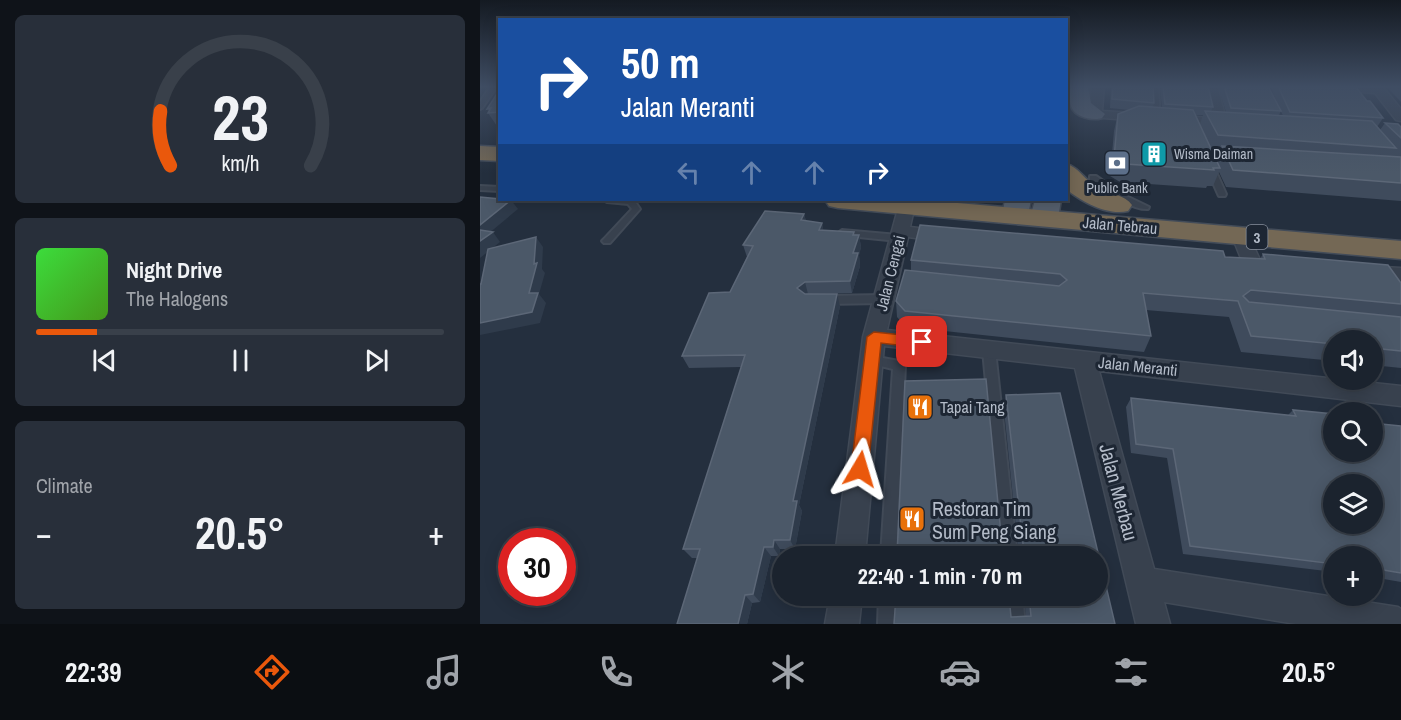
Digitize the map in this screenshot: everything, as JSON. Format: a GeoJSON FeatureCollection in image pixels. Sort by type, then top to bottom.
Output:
{"type":"FeatureCollection","features":[{"type":"Feature","properties":{"kind":"highway"},"geometry":{"type":"LineString","coordinates":[[1068,175],[1082,190],[1132,206]]}},
{"type":"Feature","properties":{"kind":"highway","name":"Jalan Tebrau"},"geometry":{"type":"LineString","coordinates":[[852,201],[907,205],[1017,207],[1132,206],[1401,228]]}},
{"type":"Feature","properties":{"kind":"highway","name":"Jalan Tebrau"},"geometry":{"type":"LineString","coordinates":[[1049,206],[1240,253],[1401,250]]}},
{"type":"Feature","properties":{"kind":"street"},"geometry":{"type":"LineString","coordinates":[[1112,115],[1156,118],[1192,125],[1244,124]]}},
{"type":"Feature","properties":{"kind":"street"},"geometry":{"type":"LineString","coordinates":[[1218,115],[1220,123]]}},
{"type":"Feature","properties":{"kind":"street","name":"Jalan Cengai"},"geometry":{"type":"LineString","coordinates":[[851,546],[873,348],[891,286],[899,235],[907,205]]}},
{"type":"Feature","properties":{"kind":"street"},"geometry":{"type":"LineString","coordinates":[[899,235],[958,237]]}},
{"type":"Feature","properties":{"kind":"street"},"geometry":{"type":"LineString","coordinates":[[1240,253],[1275,264]]}},
{"type":"Feature","properties":{"kind":"street"},"geometry":{"type":"LineString","coordinates":[[1347,270],[1393,280]]}},
{"type":"Feature","properties":{"kind":"street","name":"Jalan Meranti"},"geometry":{"type":"LineString","coordinates":[[873,348],[989,350],[1401,396]]}},
{"type":"Feature","properties":{"kind":"street","name":"Jalan Merbau"},"geometry":{"type":"LineString","coordinates":[[1084,360],[1153,624]]}},
{"type":"Feature","properties":{"kind":"street"},"geometry":{"type":"LineString","coordinates":[[1142,583],[1398,624]]}},
{"type":"Feature","properties":{"kind":"street"},"geometry":{"type":"LineString","coordinates":[[842,624],[845,606]]}},
{"type":"Feature","properties":{"kind":"lane"},"geometry":{"type":"LineString","coordinates":[[1206,157],[1222,194]]}},
{"type":"Feature","properties":{"kind":"lane"},"geometry":{"type":"LineString","coordinates":[[1093,178],[1132,206]]}},
{"type":"Feature","properties":{"kind":"lane"},"geometry":{"type":"LineString","coordinates":[[480,188],[498,189]]}},
{"type":"Feature","properties":{"kind":"lane"},"geometry":{"type":"LineString","coordinates":[[607,241],[636,208],[632,202],[620,201]]}},
{"type":"Feature","properties":{"kind":"lane"},"geometry":{"type":"LineString","coordinates":[[830,232],[899,235]]}},
{"type":"Feature","properties":{"kind":"lane"},"geometry":{"type":"LineString","coordinates":[[808,300],[891,286]]}},
{"type":"Feature","properties":{"kind":"lane"},"geometry":{"type":"LineString","coordinates":[[873,348],[899,366],[890,546]]}},
{"type":"Feature","properties":{"kind":"lane"},"geometry":{"type":"LineString","coordinates":[[989,350],[1009,546]]}},
{"type":"Feature","properties":{"kind":"lane"},"geometry":{"type":"LineString","coordinates":[[886,624],[887,606]]}},
{"type":"Feature","properties":{"kind":"lane"},"geometry":{"type":"LineString","coordinates":[[1015,606],[1017,624]]}},
{"type":"Feature","properties":{"kind":"building","name":"Wisma Daiman"},"geometry":{"type":"Polygon","coordinates":[[[1118,115],[1195,115],[1220,168],[1213,168],[1214,170],[1125,164],[1114,158],[1118,115]]]}},
{"type":"Feature","properties":{"kind":"building"},"geometry":{"type":"Polygon","coordinates":[[[1207,115],[1274,115],[1372,121],[1396,148],[1218,135],[1207,115]]]}},
{"type":"Feature","properties":{"kind":"building"},"geometry":{"type":"Polygon","coordinates":[[[1338,115],[1381,115],[1383,118],[1338,115]]]}},
{"type":"Feature","properties":{"kind":"building"},"geometry":{"type":"Polygon","coordinates":[[[1385,123],[1398,124],[1401,127],[1401,138],[1385,123]]]}},
{"type":"Feature","properties":{"kind":"building"},"geometry":{"type":"Polygon","coordinates":[[[1222,146],[1401,157],[1401,183],[1233,170],[1222,146]]]}},
{"type":"Feature","properties":{"kind":"building"},"geometry":{"type":"Polygon","coordinates":[[[480,197],[510,201],[480,225],[480,197]]]}},
{"type":"Feature","properties":{"kind":"building"},"geometry":{"type":"Polygon","coordinates":[[[765,211],[804,214],[801,220],[822,223],[819,230],[854,232],[853,235],[859,235],[853,253],[858,253],[850,281],[805,282],[797,288],[805,294],[837,294],[793,501],[797,501],[790,540],[774,540],[772,547],[764,547],[753,594],[745,595],[738,624],[677,624],[700,549],[683,549],[745,355],[682,356],[709,293],[730,292],[753,246],[743,245],[765,211]]]}},
{"type":"Feature","properties":{"kind":"building"},"geometry":{"type":"Polygon","coordinates":[[[920,225],[1223,251],[1225,257],[1265,259],[1263,254],[1388,265],[1401,283],[1401,304],[1251,290],[1243,296],[1249,302],[1401,317],[1401,351],[1383,349],[1383,330],[1323,330],[1323,343],[1251,336],[1238,301],[1143,293],[1151,336],[905,311],[896,301],[905,270],[1059,286],[1067,280],[1060,274],[911,260],[920,225]]]}},
{"type":"Feature","properties":{"kind":"building"},"geometry":{"type":"Polygon","coordinates":[[[480,230],[493,232],[480,241],[480,230]]]}},
{"type":"Feature","properties":{"kind":"building"},"geometry":{"type":"Polygon","coordinates":[[[536,237],[534,264],[537,263],[529,293],[538,293],[532,312],[480,323],[480,284],[488,249],[536,237]]]}},
{"type":"Feature","properties":{"kind":"building"},"geometry":{"type":"Polygon","coordinates":[[[986,379],[1002,545],[1011,546],[897,546],[905,381],[986,379]]]}},
{"type":"Feature","properties":{"kind":"building"},"geometry":{"type":"Polygon","coordinates":[[[1060,393],[1096,546],[1021,546],[1023,544],[1006,395],[1060,393]]]}},
{"type":"Feature","properties":{"kind":"building"},"geometry":{"type":"Polygon","coordinates":[[[1131,398],[1296,416],[1293,410],[1323,413],[1323,462],[1383,462],[1383,424],[1401,426],[1401,573],[1383,570],[1383,546],[1323,546],[1323,563],[1190,546],[1173,449],[1136,444],[1131,398]]]}},
{"type":"Feature","properties":{"kind":"building"},"geometry":{"type":"Polygon","coordinates":[[[1108,595],[1115,624],[894,624],[895,606],[1010,606],[1011,617],[1031,616],[1030,606],[1108,606],[1108,595]]]}},
{"type":"Feature","properties":{"kind":"place","name":"Wisma Daiman"},"geometry":{"type":"Point","coordinates":[1154,154]}},
{"type":"Feature","properties":{"kind":"place","name":"Public Bank"},"geometry":{"type":"Point","coordinates":[1117,163]}},
{"type":"Feature","properties":{"kind":"place","name":"Tapai Tang"},"geometry":{"type":"Point","coordinates":[920,407]}},
{"type":"Feature","properties":{"kind":"place","name":"Restoran Tim Sum Peng Siang"},"geometry":{"type":"Point","coordinates":[912,519]}},
{"type":"Feature","properties":{"kind":"route"},"geometry":{"type":"LineString","coordinates":[[860,469],[874,337],[922,342]]}}]}
